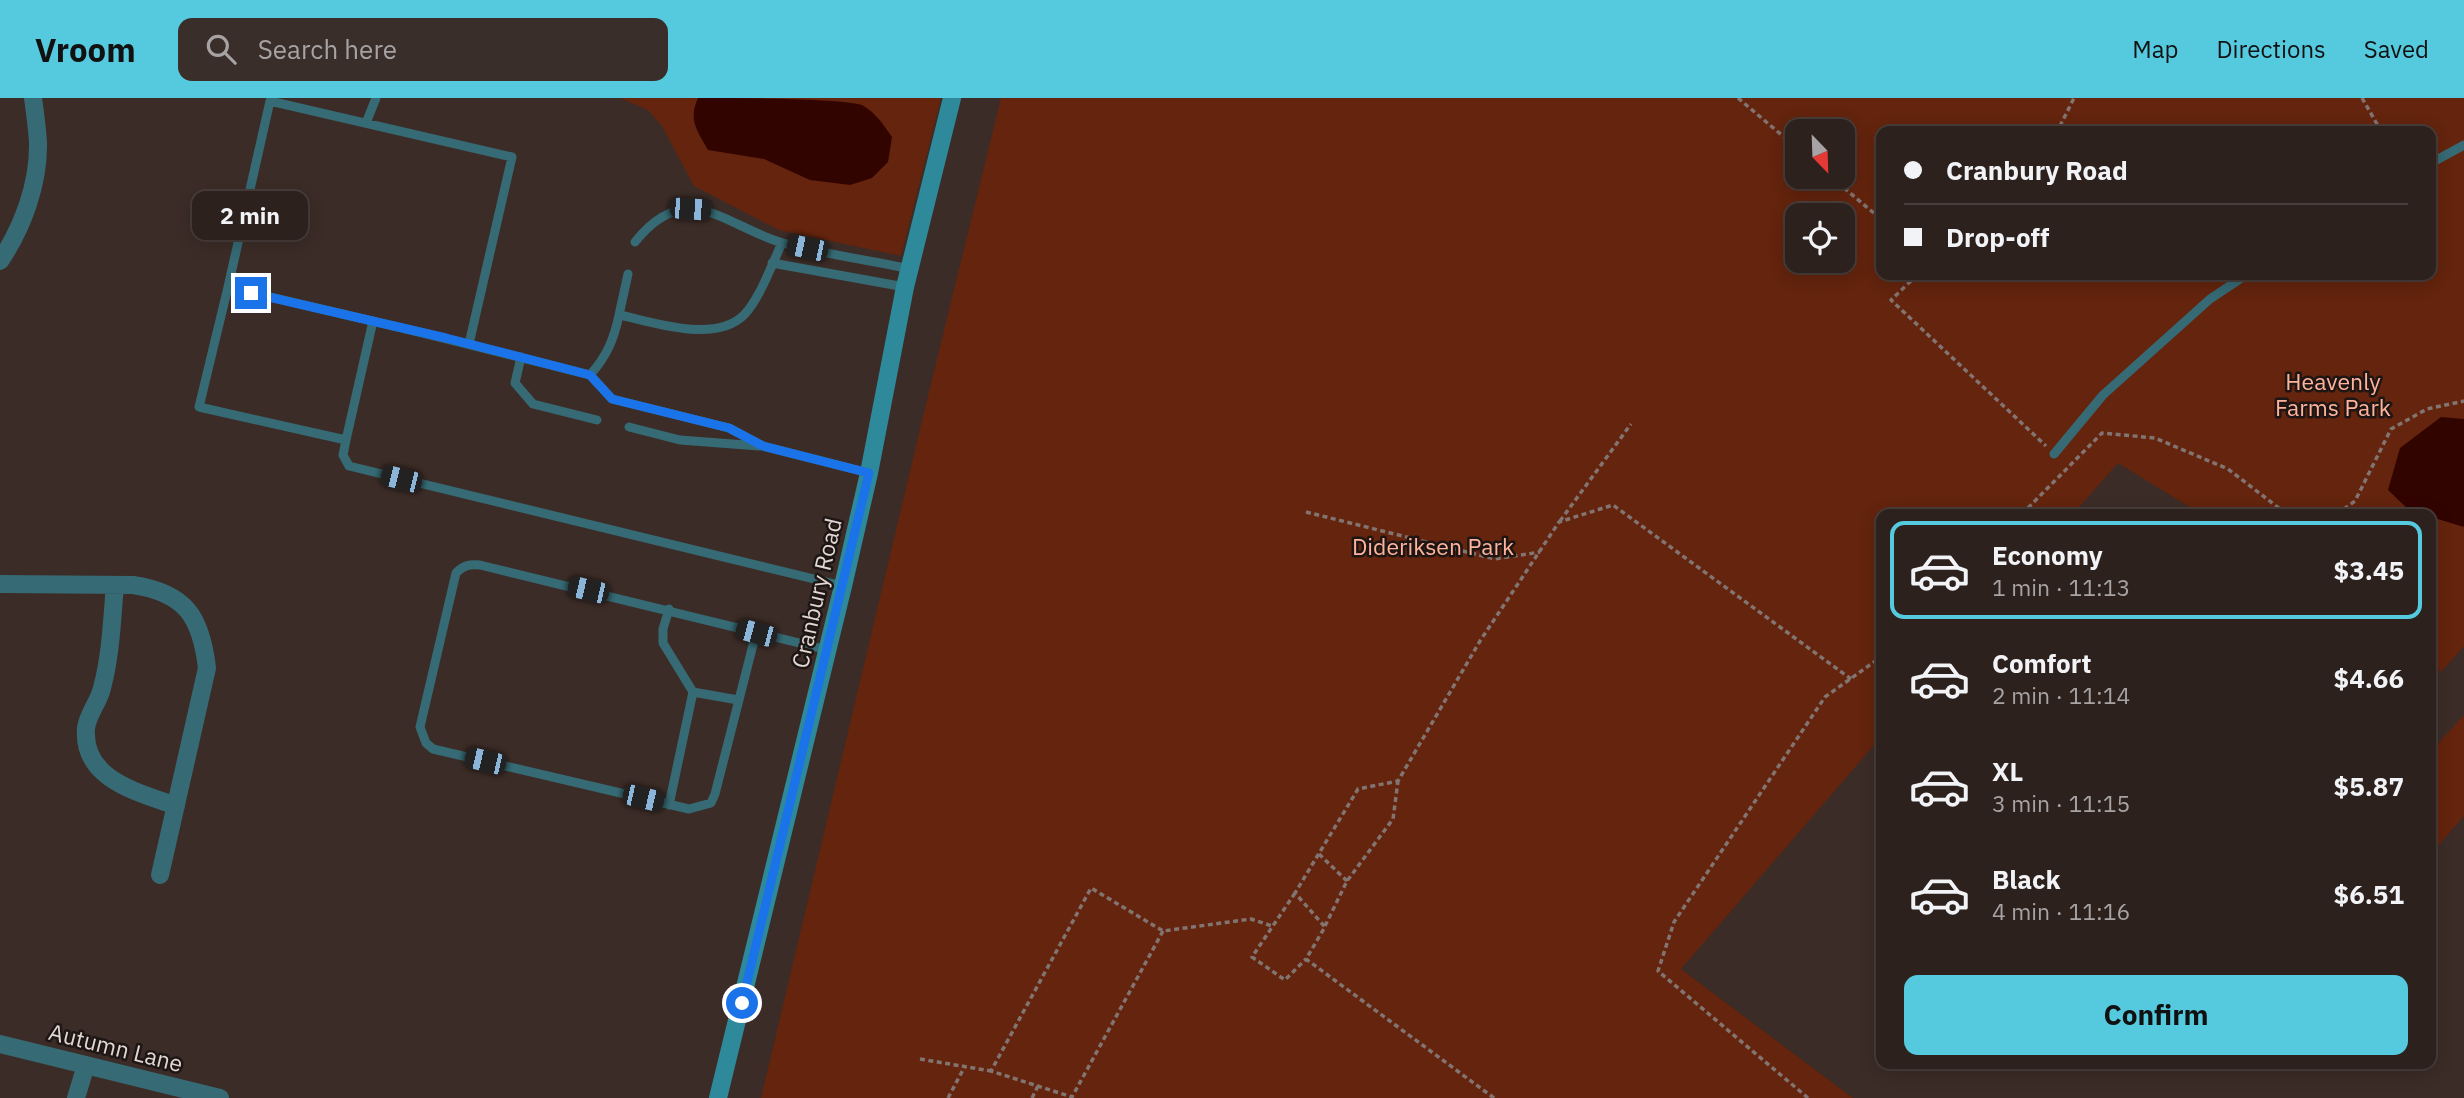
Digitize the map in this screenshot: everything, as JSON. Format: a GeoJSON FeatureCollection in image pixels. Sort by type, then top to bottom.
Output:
{"type":"FeatureCollection","features":[{"type":"Feature","properties":{"kind":"main road","name":"Cranbury Road"},"geometry":{"type":"LineString","coordinates":[[718,1098],[843,586],[869,473],[909,269],[952,98]]}},
{"type":"Feature","properties":{"kind":"street"},"geometry":{"type":"LineString","coordinates":[[0,261],[12,243],[35,178],[38,142],[33,98]]}},
{"type":"Feature","properties":{"kind":"street"},"geometry":{"type":"LineString","coordinates":[[0,584],[149,588],[164,593],[190,613],[204,638],[207,668],[160,875]]}},
{"type":"Feature","properties":{"kind":"street"},"geometry":{"type":"LineString","coordinates":[[115,585],[106,668],[101,692],[86,727],[89,751],[94,762],[116,783],[176,806]]}},
{"type":"Feature","properties":{"kind":"street","name":"Autumn Lane"},"geometry":{"type":"LineString","coordinates":[[0,1044],[220,1098]]}},
{"type":"Feature","properties":{"kind":"street"},"geometry":{"type":"LineString","coordinates":[[76,1098],[86,1065]]}},
{"type":"Feature","properties":{"kind":"lane"},"geometry":{"type":"LineString","coordinates":[[366,123],[376,98]]}},
{"type":"Feature","properties":{"kind":"lane"},"geometry":{"type":"LineString","coordinates":[[346,440],[199,407],[270,101],[512,157],[469,344]]}},
{"type":"Feature","properties":{"kind":"lane"},"geometry":{"type":"LineString","coordinates":[[2436,160],[2464,145]]}},
{"type":"Feature","properties":{"kind":"lane"},"geometry":{"type":"LineString","coordinates":[[635,242],[649,224],[670,213],[690,209],[711,211],[782,243],[909,269]]}},
{"type":"Feature","properties":{"kind":"lane"},"geometry":{"type":"LineString","coordinates":[[619,315],[701,331],[722,328],[744,315],[760,290],[782,243]]}},
{"type":"Feature","properties":{"kind":"lane"},"geometry":{"type":"LineString","coordinates":[[772,263],[905,287]]}},
{"type":"Feature","properties":{"kind":"lane"},"geometry":{"type":"LineString","coordinates":[[590,375],[604,359],[614,340],[628,274]]}},
{"type":"Feature","properties":{"kind":"lane"},"geometry":{"type":"LineString","coordinates":[[2054,454],[2103,394],[2210,299],[2238,280]]}},
{"type":"Feature","properties":{"kind":"lane"},"geometry":{"type":"LineString","coordinates":[[228,287],[590,375],[612,399],[729,428],[763,446]]}},
{"type":"Feature","properties":{"kind":"lane"},"geometry":{"type":"LineString","coordinates":[[373,321],[343,455],[349,466],[843,586]]}},
{"type":"Feature","properties":{"kind":"lane"},"geometry":{"type":"LineString","coordinates":[[521,357],[516,383],[533,404],[597,419]]}},
{"type":"Feature","properties":{"kind":"lane"},"geometry":{"type":"LineString","coordinates":[[629,427],[680,440],[763,446],[869,473]]}},
{"type":"Feature","properties":{"kind":"lane"},"geometry":{"type":"LineString","coordinates":[[756,633],[711,803],[689,809],[433,749],[426,743],[420,727],[456,573],[470,564],[668,609],[828,650]]}},
{"type":"Feature","properties":{"kind":"lane"},"geometry":{"type":"LineString","coordinates":[[668,609],[663,643],[693,692],[669,804]]}},
{"type":"Feature","properties":{"kind":"lane"},"geometry":{"type":"LineString","coordinates":[[693,692],[737,699]]}},
{"type":"Feature","properties":{"kind":"path"},"geometry":{"type":"LineString","coordinates":[[1738,98],[1785,138]]}},
{"type":"Feature","properties":{"kind":"path"},"geometry":{"type":"LineString","coordinates":[[2060,125],[2074,98]]}},
{"type":"Feature","properties":{"kind":"path"},"geometry":{"type":"LineString","coordinates":[[2362,98],[2377,124],[2376,126]]}},
{"type":"Feature","properties":{"kind":"path"},"geometry":{"type":"LineString","coordinates":[[1845,189],[1876,215]]}},
{"type":"Feature","properties":{"kind":"path"},"geometry":{"type":"LineString","coordinates":[[1912,280],[1891,300],[2068,467]]}},
{"type":"Feature","properties":{"kind":"path"},"geometry":{"type":"LineString","coordinates":[[2344,509],[2355,501],[2391,429],[2427,409],[2464,401]]}},
{"type":"Feature","properties":{"kind":"path"},"geometry":{"type":"LineString","coordinates":[[1398,781],[1358,789],[1295,893],[1252,957],[1285,980],[1306,959],[1347,881],[1393,819],[1398,781],[1480,641],[1559,522],[1631,424]]}},
{"type":"Feature","properties":{"kind":"path"},"geometry":{"type":"LineString","coordinates":[[2027,509],[2102,433],[2155,438],[2228,469],[2280,509]]}},
{"type":"Feature","properties":{"kind":"path"},"geometry":{"type":"LineString","coordinates":[[1559,522],[1613,505],[1851,678]]}},
{"type":"Feature","properties":{"kind":"path"},"geometry":{"type":"LineString","coordinates":[[1306,512],[1495,559],[1539,552]]}},
{"type":"Feature","properties":{"kind":"path"},"geometry":{"type":"LineString","coordinates":[[1808,1098],[1658,971],[1674,922],[1825,697],[1876,660]]}},
{"type":"Feature","properties":{"kind":"path"},"geometry":{"type":"LineString","coordinates":[[1319,854],[1347,881]]}},
{"type":"Feature","properties":{"kind":"path"},"geometry":{"type":"LineString","coordinates":[[991,1071],[1091,888],[1163,931],[1251,919],[1272,926]]}},
{"type":"Feature","properties":{"kind":"path"},"geometry":{"type":"LineString","coordinates":[[1295,893],[1325,927]]}},
{"type":"Feature","properties":{"kind":"path"},"geometry":{"type":"LineString","coordinates":[[920,1059],[991,1071],[1072,1097],[1163,931]]}},
{"type":"Feature","properties":{"kind":"path"},"geometry":{"type":"LineString","coordinates":[[1306,959],[1494,1098]]}},
{"type":"Feature","properties":{"kind":"path"},"geometry":{"type":"LineString","coordinates":[[948,1098],[965,1066]]}},
{"type":"Feature","properties":{"kind":"path"},"geometry":{"type":"LineString","coordinates":[[1032,1098],[1038,1086]]}},
{"type":"Feature","properties":{"kind":"green space"},"geometry":{"type":"Polygon","coordinates":[[[620,98],[941,98],[901,256],[779,230],[694,186],[662,126],[648,110],[620,98]]]}},
{"type":"Feature","properties":{"kind":"green space","name":"Dideriksen Park"},"geometry":{"type":"Polygon","coordinates":[[[1001,98],[2464,98],[2464,646],[2441,672],[2436,668],[2436,509],[2193,509],[2118,463],[2077,509],[1876,509],[1876,743],[1681,969],[1853,1098],[761,1098],[1001,98]]]}},
{"type":"Feature","properties":{"kind":"green space"},"geometry":{"type":"Polygon","coordinates":[[[2464,715],[2464,816],[2437,847],[2436,846],[2436,746],[2464,715]]]}},
{"type":"Feature","properties":{"kind":"shaded area"},"geometry":{"type":"Polygon","coordinates":[[[698,98],[808,100],[862,105],[875,115],[892,137],[888,162],[872,178],[850,185],[810,180],[764,159],[708,150],[697,131],[694,119],[698,98]]]}},
{"type":"Feature","properties":{"kind":"shaded area"},"geometry":{"type":"Polygon","coordinates":[[[2441,417],[2464,419],[2464,527],[2436,519],[2436,509],[2408,509],[2388,490],[2400,448],[2441,417]]]}},
{"type":"Feature","properties":{"kind":"route"},"geometry":{"type":"LineString","coordinates":[[251,293],[446,338],[590,375],[612,399],[729,428],[763,446],[869,473],[742,1003]]}},
{"type":"Feature","properties":{"kind":"park label","name":"Heavenly Farms Park"},"geometry":{"type":"Point","coordinates":[2333,394]}}]}
